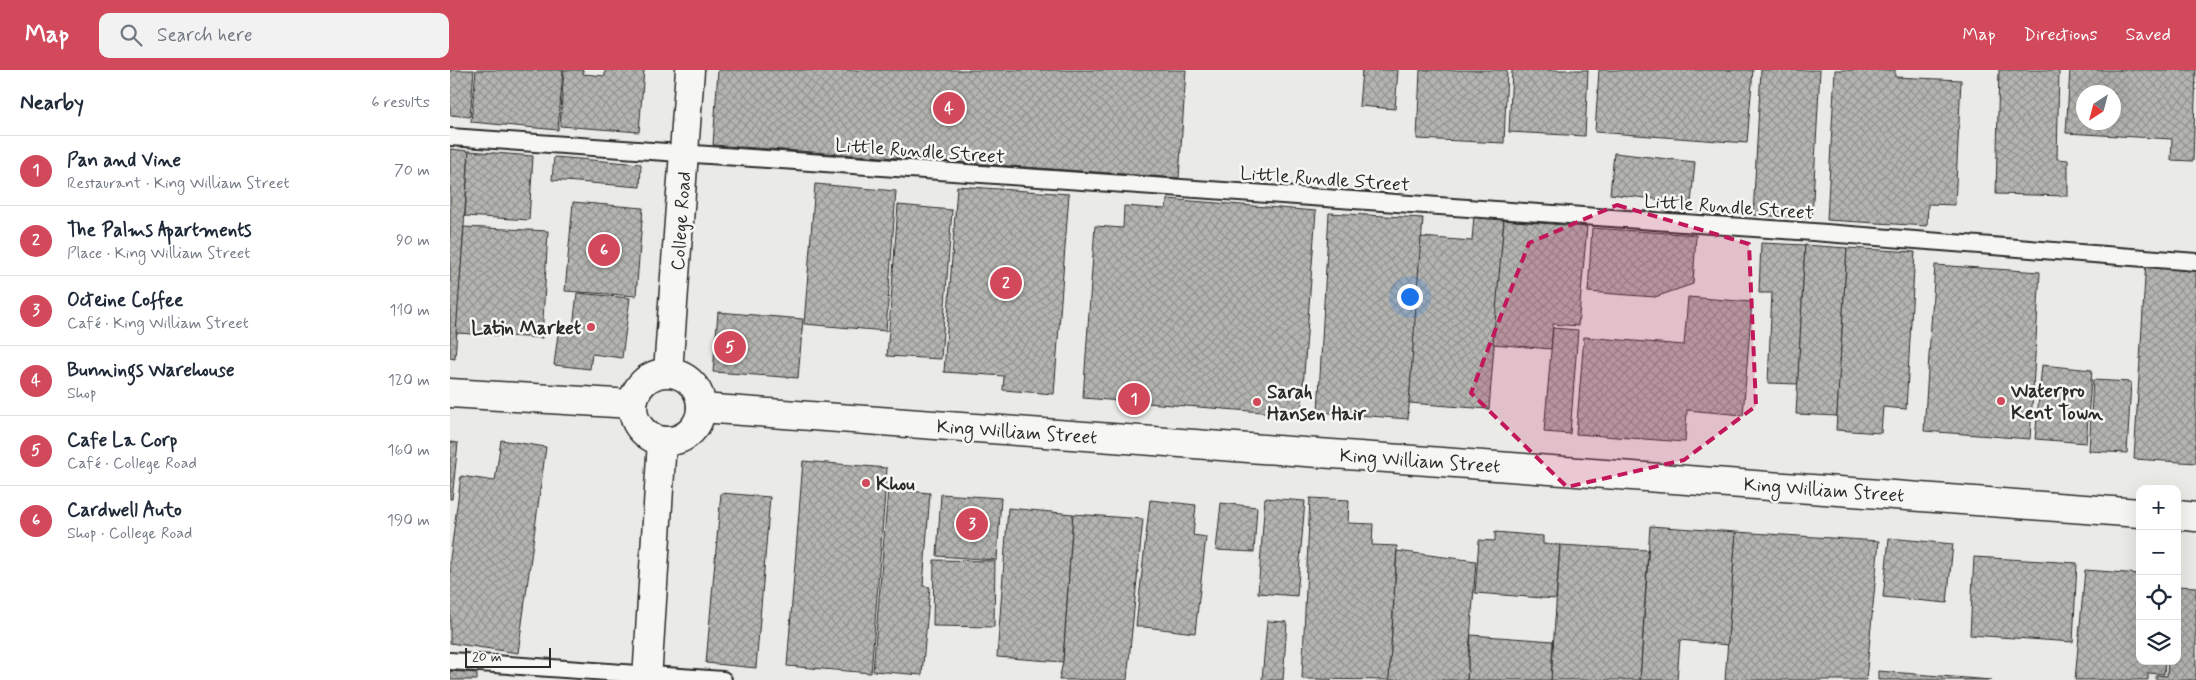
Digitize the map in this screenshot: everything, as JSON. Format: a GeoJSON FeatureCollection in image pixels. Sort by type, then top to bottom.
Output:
{"type":"FeatureCollection","features":[{"type":"Feature","properties":{"kind":"street","name":"College Road"},"geometry":{"type":"LineString","coordinates":[[668,372],[690,70]]}},
{"type":"Feature","properties":{"kind":"street"},"geometry":{"type":"LineString","coordinates":[[661,372],[668,372],[687,379],[697,390],[701,408],[699,420],[686,435],[672,441],[662,441],[646,435],[636,424],[632,404],[638,386],[649,377],[661,372]]}},
{"type":"Feature","properties":{"kind":"street"},"geometry":{"type":"LineString","coordinates":[[450,392],[632,404]]}},
{"type":"Feature","properties":{"kind":"street","name":"King William Street"},"geometry":{"type":"LineString","coordinates":[[701,408],[2136,512]]}},
{"type":"Feature","properties":{"kind":"street"},"geometry":{"type":"LineString","coordinates":[[647,677],[662,441]]}},
{"type":"Feature","properties":{"kind":"street"},"geometry":{"type":"LineString","coordinates":[[2181,515],[2196,517]]}},
{"type":"Feature","properties":{"kind":"lane","name":"Little Rundle Street"},"geometry":{"type":"LineString","coordinates":[[450,137],[1822,232],[2196,262]]}},
{"type":"Feature","properties":{"kind":"lane"},"geometry":{"type":"LineString","coordinates":[[450,661],[647,677],[723,680]]}},
{"type":"Feature","properties":{"kind":"highlighted area"},"geometry":{"type":"Polygon","coordinates":[[[1617,205],[1749,244],[1756,406],[1684,460],[1567,487],[1471,393],[1529,243],[1617,205]]]}},
{"type":"Feature","properties":{"kind":"building"},"geometry":{"type":"Polygon","coordinates":[[[450,70],[474,70],[470,117],[450,115],[450,70]]]}},
{"type":"Feature","properties":{"kind":"building"},"geometry":{"type":"Polygon","coordinates":[[[476,70],[563,70],[558,130],[471,122],[476,70]]]}},
{"type":"Feature","properties":{"kind":"building"},"geometry":{"type":"Polygon","coordinates":[[[564,70],[583,70],[583,74],[605,76],[605,70],[644,70],[639,132],[560,126],[564,70]]]}},
{"type":"Feature","properties":{"kind":"building"},"geometry":{"type":"Polygon","coordinates":[[[718,70],[1186,70],[1179,178],[713,145],[718,70]]]}},
{"type":"Feature","properties":{"kind":"building"},"geometry":{"type":"Polygon","coordinates":[[[1362,70],[1398,70],[1395,109],[1359,106],[1362,70]]]}},
{"type":"Feature","properties":{"kind":"building"},"geometry":{"type":"Polygon","coordinates":[[[1420,70],[1507,70],[1504,143],[1417,139],[1420,70]]]}},
{"type":"Feature","properties":{"kind":"building"},"geometry":{"type":"Polygon","coordinates":[[[1512,70],[1588,70],[1585,136],[1509,132],[1512,70]]]}},
{"type":"Feature","properties":{"kind":"building"},"geometry":{"type":"Polygon","coordinates":[[[1599,70],[1753,70],[1747,143],[1595,132],[1599,70]]]}},
{"type":"Feature","properties":{"kind":"building"},"geometry":{"type":"Polygon","coordinates":[[[1761,70],[1820,70],[1812,218],[1753,215],[1761,70]]]}},
{"type":"Feature","properties":{"kind":"building"},"geometry":{"type":"Polygon","coordinates":[[[1835,70],[1895,70],[1895,77],[1961,80],[1955,205],[1928,204],[1927,226],[1827,220],[1835,70]]]}},
{"type":"Feature","properties":{"kind":"building"},"geometry":{"type":"Polygon","coordinates":[[[1999,70],[2059,70],[2057,159],[2068,160],[2068,196],[1996,194],[1999,70]]]}},
{"type":"Feature","properties":{"kind":"building"},"geometry":{"type":"Polygon","coordinates":[[[2070,70],[2196,70],[2193,161],[2171,160],[2172,139],[2066,133],[2070,70]]]}},
{"type":"Feature","properties":{"kind":"building"},"geometry":{"type":"Polygon","coordinates":[[[450,149],[469,151],[455,359],[450,358],[450,149]]]}},
{"type":"Feature","properties":{"kind":"building"},"geometry":{"type":"Polygon","coordinates":[[[469,151],[533,156],[529,220],[465,216],[469,151]]]}},
{"type":"Feature","properties":{"kind":"building"},"geometry":{"type":"Polygon","coordinates":[[[1614,153],[1695,162],[1691,203],[1610,194],[1614,153]]]}},
{"type":"Feature","properties":{"kind":"building"},"geometry":{"type":"Polygon","coordinates":[[[554,157],[641,164],[640,187],[552,180],[554,157]]]}},
{"type":"Feature","properties":{"kind":"building"},"geometry":{"type":"Polygon","coordinates":[[[815,184],[896,191],[886,331],[804,324],[815,184]]]}},
{"type":"Feature","properties":{"kind":"building"},"geometry":{"type":"Polygon","coordinates":[[[957,186],[1069,194],[1054,394],[1003,390],[1004,376],[944,372],[957,186]]]}},
{"type":"Feature","properties":{"kind":"building"},"geometry":{"type":"Polygon","coordinates":[[[1167,199],[1316,211],[1301,415],[1083,398],[1095,226],[1123,228],[1124,206],[1166,209],[1167,199]]]}},
{"type":"Feature","properties":{"kind":"building"},"geometry":{"type":"Polygon","coordinates":[[[573,202],[643,208],[636,296],[565,291],[573,202]]]}},
{"type":"Feature","properties":{"kind":"building"},"geometry":{"type":"Polygon","coordinates":[[[898,205],[952,210],[941,359],[887,356],[898,205]]]}},
{"type":"Feature","properties":{"kind":"building"},"geometry":{"type":"Polygon","coordinates":[[[1329,213],[1423,218],[1408,419],[1318,412],[1329,213]]]}},
{"type":"Feature","properties":{"kind":"building"},"geometry":{"type":"Polygon","coordinates":[[[1474,216],[1504,220],[1489,409],[1409,403],[1421,237],[1472,241],[1474,216]]]}},
{"type":"Feature","properties":{"kind":"building"},"geometry":{"type":"Polygon","coordinates":[[[1504,220],[1587,227],[1578,326],[1553,324],[1551,349],[1493,344],[1504,220]]]}},
{"type":"Feature","properties":{"kind":"building"},"geometry":{"type":"Polygon","coordinates":[[[464,227],[548,231],[542,338],[456,333],[464,227]]]}},
{"type":"Feature","properties":{"kind":"building"},"geometry":{"type":"Polygon","coordinates":[[[1592,228],[1696,235],[1693,284],[1655,297],[1588,292],[1592,228]]]}},
{"type":"Feature","properties":{"kind":"building"},"geometry":{"type":"Polygon","coordinates":[[[1761,243],[1805,245],[1798,384],[1768,383],[1772,293],[1759,293],[1761,243]]]}},
{"type":"Feature","properties":{"kind":"building"},"geometry":{"type":"Polygon","coordinates":[[[1805,245],[1847,248],[1837,416],[1796,414],[1805,245]]]}},
{"type":"Feature","properties":{"kind":"building"},"geometry":{"type":"Polygon","coordinates":[[[1847,248],[1915,252],[1906,409],[1883,407],[1881,433],[1836,430],[1847,248]]]}},
{"type":"Feature","properties":{"kind":"building"},"geometry":{"type":"Polygon","coordinates":[[[2146,261],[2196,264],[2196,463],[2134,459],[2146,261]]]}},
{"type":"Feature","properties":{"kind":"building"},"geometry":{"type":"Polygon","coordinates":[[[1935,265],[2040,272],[2030,439],[1924,431],[1935,265]]]}},
{"type":"Feature","properties":{"kind":"building"},"geometry":{"type":"Polygon","coordinates":[[[577,293],[630,298],[622,358],[592,354],[590,369],[554,365],[559,326],[573,327],[577,293]]]}},
{"type":"Feature","properties":{"kind":"building"},"geometry":{"type":"Polygon","coordinates":[[[1688,297],[1752,302],[1743,415],[1687,410],[1685,442],[1576,434],[1584,337],[1684,345],[1688,297]]]}},
{"type":"Feature","properties":{"kind":"building"},"geometry":{"type":"Polygon","coordinates":[[[718,312],[803,319],[798,378],[713,372],[718,312]]]}},
{"type":"Feature","properties":{"kind":"building"},"geometry":{"type":"Polygon","coordinates":[[[1553,328],[1578,330],[1570,434],[1544,432],[1553,328]]]}},
{"type":"Feature","properties":{"kind":"building"},"geometry":{"type":"Polygon","coordinates":[[[2042,365],[2092,370],[2086,443],[2035,439],[2042,365]]]}},
{"type":"Feature","properties":{"kind":"building"},"geometry":{"type":"Polygon","coordinates":[[[2093,380],[2131,382],[2127,453],[2089,451],[2093,380]]]}},
{"type":"Feature","properties":{"kind":"building"},"geometry":{"type":"Polygon","coordinates":[[[501,440],[546,447],[518,653],[450,643],[450,559],[461,476],[495,481],[501,440]]]}},
{"type":"Feature","properties":{"kind":"building"},"geometry":{"type":"Polygon","coordinates":[[[450,442],[458,443],[452,499],[450,499],[450,442]]]}},
{"type":"Feature","properties":{"kind":"building"},"geometry":{"type":"Polygon","coordinates":[[[803,461],[887,468],[871,673],[787,666],[803,461]]]}},
{"type":"Feature","properties":{"kind":"building"},"geometry":{"type":"Polygon","coordinates":[[[888,489],[930,493],[923,586],[930,587],[922,675],[873,671],[888,489]]]}},
{"type":"Feature","properties":{"kind":"building"},"geometry":{"type":"Polygon","coordinates":[[[721,493],[770,497],[756,668],[706,663],[721,493]]]}},
{"type":"Feature","properties":{"kind":"building"},"geometry":{"type":"Polygon","coordinates":[[[941,494],[1001,498],[997,560],[937,556],[941,494]]]}},
{"type":"Feature","properties":{"kind":"building"},"geometry":{"type":"Polygon","coordinates":[[[1265,498],[1305,501],[1297,596],[1258,593],[1265,498]]]}},
{"type":"Feature","properties":{"kind":"building"},"geometry":{"type":"Polygon","coordinates":[[[1310,498],[1349,500],[1348,523],[1373,524],[1372,545],[1397,546],[1389,680],[1302,679],[1310,498]]]}},
{"type":"Feature","properties":{"kind":"building"},"geometry":{"type":"Polygon","coordinates":[[[1150,500],[1196,505],[1193,535],[1206,537],[1195,633],[1136,626],[1150,500]]]}},
{"type":"Feature","properties":{"kind":"building"},"geometry":{"type":"Polygon","coordinates":[[[1221,503],[1257,507],[1254,552],[1216,550],[1221,503]]]}},
{"type":"Feature","properties":{"kind":"building"},"geometry":{"type":"Polygon","coordinates":[[[1008,508],[1073,514],[1063,662],[997,657],[1008,508]]]}},
{"type":"Feature","properties":{"kind":"building"},"geometry":{"type":"Polygon","coordinates":[[[1073,514],[1143,519],[1127,680],[1059,680],[1063,662],[1073,514]]]}},
{"type":"Feature","properties":{"kind":"building"},"geometry":{"type":"Polygon","coordinates":[[[1650,526],[1736,532],[1728,645],[1680,640],[1677,680],[1640,680],[1650,526]]]}},
{"type":"Feature","properties":{"kind":"building"},"geometry":{"type":"Polygon","coordinates":[[[1495,532],[1543,536],[1543,544],[1560,545],[1556,599],[1475,593],[1479,540],[1495,541],[1495,532]]]}},
{"type":"Feature","properties":{"kind":"building"},"geometry":{"type":"Polygon","coordinates":[[[1736,532],[1879,541],[1866,680],[1725,680],[1736,532]]]}},
{"type":"Feature","properties":{"kind":"building"},"geometry":{"type":"Polygon","coordinates":[[[1889,538],[1953,544],[1947,603],[1883,597],[1889,538]]]}},
{"type":"Feature","properties":{"kind":"building"},"geometry":{"type":"Polygon","coordinates":[[[1560,545],[1648,550],[1640,680],[1551,680],[1560,545]]]}},
{"type":"Feature","properties":{"kind":"building"},"geometry":{"type":"Polygon","coordinates":[[[1397,551],[1476,561],[1467,680],[1389,680],[1397,551]]]}},
{"type":"Feature","properties":{"kind":"building"},"geometry":{"type":"Polygon","coordinates":[[[1974,557],[2077,563],[2073,642],[1970,635],[1974,557]]]}},
{"type":"Feature","properties":{"kind":"building"},"geometry":{"type":"Polygon","coordinates":[[[934,560],[995,561],[994,627],[933,626],[934,560]]]}},
{"type":"Feature","properties":{"kind":"building"},"geometry":{"type":"Polygon","coordinates":[[[2085,570],[2136,574],[2136,665],[2165,665],[2164,674],[2148,673],[2148,680],[2075,680],[2085,570]]]}},
{"type":"Feature","properties":{"kind":"building"},"geometry":{"type":"Polygon","coordinates":[[[2181,586],[2196,587],[2196,680],[2156,680],[2156,675],[2167,676],[2168,665],[2181,665],[2181,586]]]}},
{"type":"Feature","properties":{"kind":"building"},"geometry":{"type":"Polygon","coordinates":[[[1267,621],[1287,622],[1283,680],[1262,680],[1267,621]]]}},
{"type":"Feature","properties":{"kind":"building"},"geometry":{"type":"Polygon","coordinates":[[[1471,635],[1553,641],[1551,680],[1467,680],[1471,635]]]}},
{"type":"Feature","properties":{"kind":"building"},"geometry":{"type":"Polygon","coordinates":[[[450,671],[477,673],[477,680],[450,680],[450,671]]]}},
{"type":"Feature","properties":{"kind":"building"},"geometry":{"type":"Polygon","coordinates":[[[1878,671],[1991,680],[1878,680],[1878,671]]]}},
{"type":"Feature","properties":{"kind":"place","name":"Bunnings Warehouse"},"geometry":{"type":"Point","coordinates":[949,108]}},
{"type":"Feature","properties":{"kind":"place","name":"Cardwell Auto"},"geometry":{"type":"Point","coordinates":[604,250]}},
{"type":"Feature","properties":{"kind":"place","name":"The Palms Apartments"},"geometry":{"type":"Point","coordinates":[1006,283]}},
{"type":"Feature","properties":{"kind":"place","name":"Latin Market"},"geometry":{"type":"Point","coordinates":[591,327]}},
{"type":"Feature","properties":{"kind":"place","name":"Cafe La Corp"},"geometry":{"type":"Point","coordinates":[730,347]}},
{"type":"Feature","properties":{"kind":"place","name":"Pan and Vine"},"geometry":{"type":"Point","coordinates":[1134,399]}},
{"type":"Feature","properties":{"kind":"place","name":"Waterpro Kent Town"},"geometry":{"type":"Point","coordinates":[2001,401]}},
{"type":"Feature","properties":{"kind":"place","name":"Sarah Hansen Hair"},"geometry":{"type":"Point","coordinates":[1257,402]}},
{"type":"Feature","properties":{"kind":"place","name":"Khou"},"geometry":{"type":"Point","coordinates":[866,483]}},
{"type":"Feature","properties":{"kind":"place","name":"Octeine Coffee"},"geometry":{"type":"Point","coordinates":[972,524]}}]}
